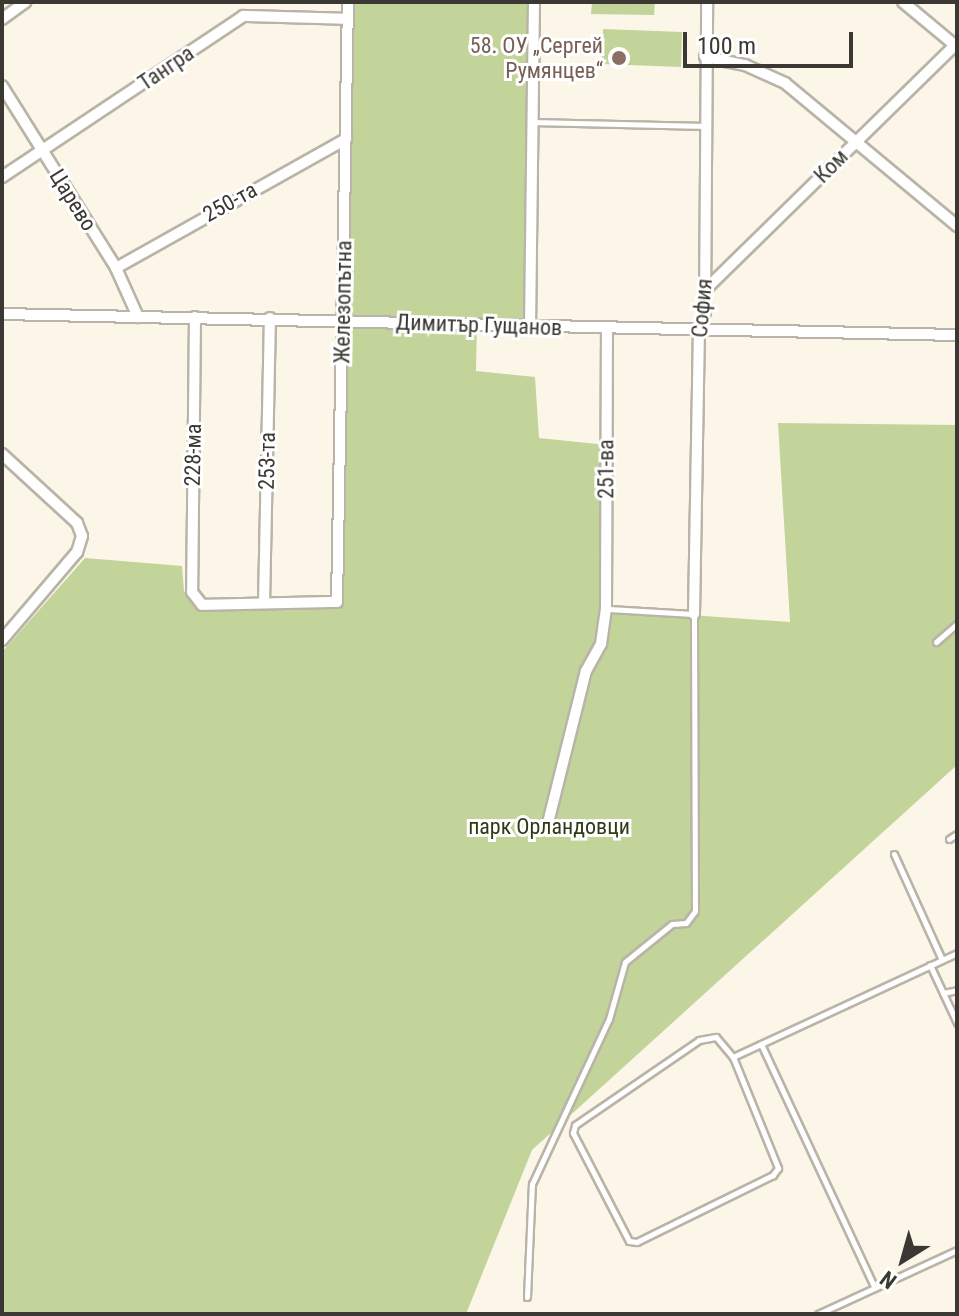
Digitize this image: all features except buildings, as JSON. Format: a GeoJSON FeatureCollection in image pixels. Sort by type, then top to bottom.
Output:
{"type":"FeatureCollection","features":[{"type":"Feature","properties":{"kind":"street"},"geometry":{"type":"LineString","coordinates":[[2,19],[25,2]]}},
{"type":"Feature","properties":{"kind":"street","name":"Железопътна"},"geometry":{"type":"LineString","coordinates":[[264,603],[337,602],[348,2]]}},
{"type":"Feature","properties":{"kind":"street"},"geometry":{"type":"LineString","coordinates":[[530,328],[534,2]]}},
{"type":"Feature","properties":{"kind":"street","name":"София"},"geometry":{"type":"LineString","coordinates":[[694,614],[699,331],[705,290],[707,2]]}},
{"type":"Feature","properties":{"kind":"street"},"geometry":{"type":"LineString","coordinates":[[903,2],[956,45]]}},
{"type":"Feature","properties":{"kind":"street","name":"Тангра"},"geometry":{"type":"LineString","coordinates":[[2,177],[243,16],[348,19]]}},
{"type":"Feature","properties":{"kind":"street","name":"Ком"},"geometry":{"type":"LineString","coordinates":[[705,290],[956,45]]}},
{"type":"Feature","properties":{"kind":"street"},"geometry":{"type":"LineString","coordinates":[[705,57],[745,65],[785,83],[957,226]]}},
{"type":"Feature","properties":{"kind":"street","name":"Царево"},"geometry":{"type":"LineString","coordinates":[[2,86],[116,268],[138,317]]}},
{"type":"Feature","properties":{"kind":"street","name":"250-та"},"geometry":{"type":"LineString","coordinates":[[116,268],[346,139]]}},
{"type":"Feature","properties":{"kind":"street","name":"Димитър Гущанов"},"geometry":{"type":"LineString","coordinates":[[2,314],[957,335]]}},
{"type":"Feature","properties":{"kind":"street","name":"228-ма"},"geometry":{"type":"LineString","coordinates":[[195,317],[192,592],[202,605],[264,603]]}},
{"type":"Feature","properties":{"kind":"street","name":"253-та"},"geometry":{"type":"LineString","coordinates":[[264,603],[270,318]]}},
{"type":"Feature","properties":{"kind":"street","name":"251-ва"},"geometry":{"type":"LineString","coordinates":[[547,827],[586,671],[601,644],[606,609],[607,329]]}},
{"type":"Feature","properties":{"kind":"street"},"geometry":{"type":"LineString","coordinates":[[2,454],[77,523],[82,536],[77,552],[2,640]]}},
{"type":"Feature","properties":{"kind":"lane"},"geometry":{"type":"LineString","coordinates":[[532,121],[705,126]]}},
{"type":"Feature","properties":{"kind":"lane"},"geometry":{"type":"LineString","coordinates":[[527,1297],[532,1184],[609,1019],[625,962],[672,924],[686,923],[695,911],[694,614],[606,609]]}},
{"type":"Feature","properties":{"kind":"lane"},"geometry":{"type":"LineString","coordinates":[[936,642],[957,624]]}},
{"type":"Feature","properties":{"kind":"lane"},"geometry":{"type":"LineString","coordinates":[[949,839],[957,834]]}},
{"type":"Feature","properties":{"kind":"lane"},"geometry":{"type":"LineString","coordinates":[[894,854],[942,960]]}},
{"type":"Feature","properties":{"kind":"lane"},"geometry":{"type":"LineString","coordinates":[[733,1057],[957,953]]}},
{"type":"Feature","properties":{"kind":"lane"},"geometry":{"type":"LineString","coordinates":[[930,965],[957,1023]]}},
{"type":"Feature","properties":{"kind":"lane"},"geometry":{"type":"LineString","coordinates":[[943,993],[957,990]]}},
{"type":"Feature","properties":{"kind":"lane"},"geometry":{"type":"LineString","coordinates":[[716,1037],[733,1057],[778,1168],[773,1175],[651,1236],[629,1241],[573,1133],[575,1125],[699,1040],[716,1037]]}},
{"type":"Feature","properties":{"kind":"lane"},"geometry":{"type":"LineString","coordinates":[[761,1044],[875,1288]]}},
{"type":"Feature","properties":{"kind":"lane"},"geometry":{"type":"LineString","coordinates":[[818,1314],[957,1250]]}},
{"type":"Feature","properties":{"kind":"green space","name":"парк Орландовци"},"geometry":{"type":"Polygon","coordinates":[[[354,2],[528,2],[525,321],[477,320],[476,371],[535,377],[539,438],[607,445],[606,609],[790,622],[778,423],[957,425],[957,765],[532,1150],[466,1314],[2,1314],[2,652],[85,558],[182,566],[184,591],[201,612],[342,607],[354,2]]]}},
{"type":"Feature","properties":{"kind":"green space"},"geometry":{"type":"Polygon","coordinates":[[[592,2],[655,2],[654,15],[591,14],[592,2]]]}},
{"type":"Feature","properties":{"kind":"green space"},"geometry":{"type":"Polygon","coordinates":[[[603,29],[682,32],[681,67],[602,64],[603,29]]]}},
{"type":"Feature","properties":{"kind":"place","name":"58. ОУ „Сергей Румянцев“"},"geometry":{"type":"Point","coordinates":[619,58]}}]}
